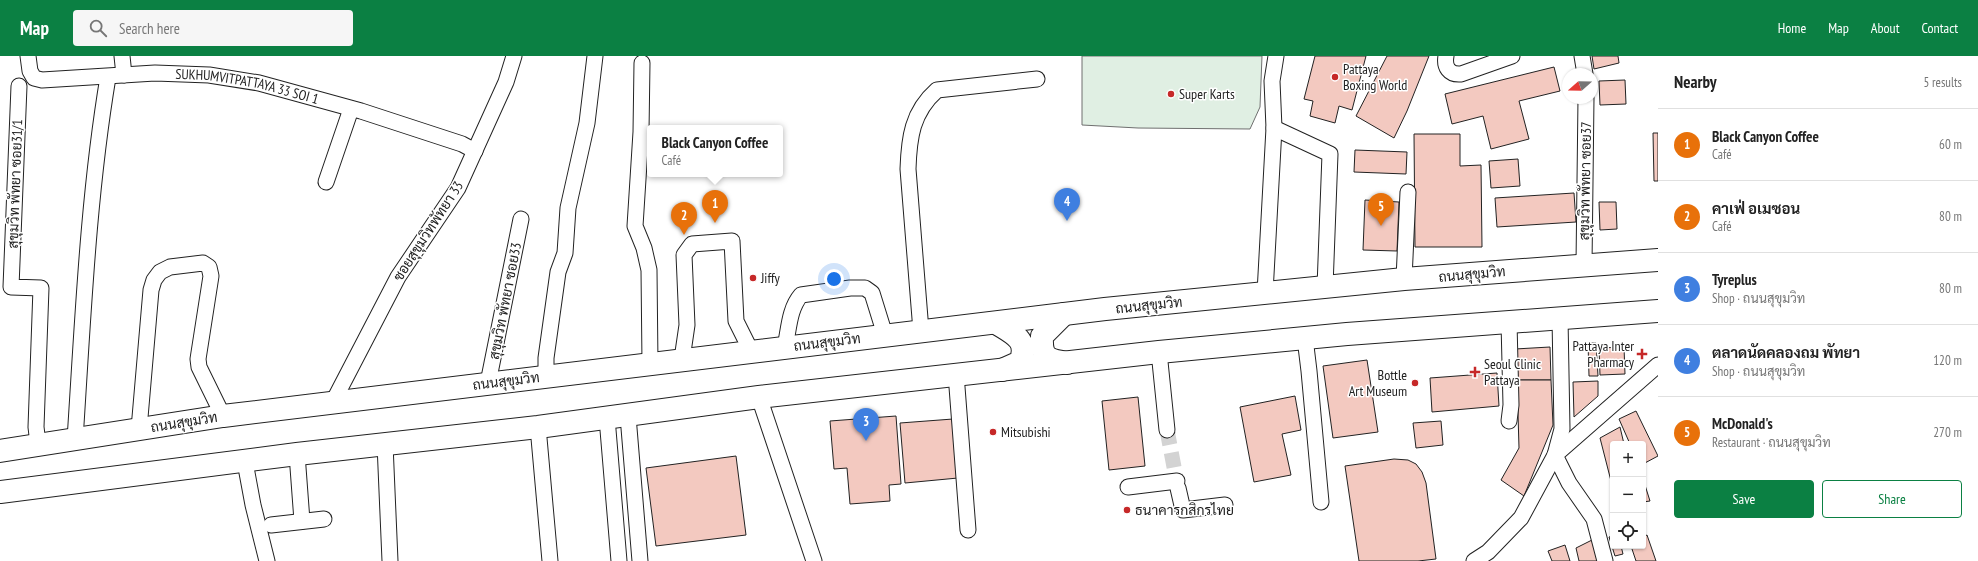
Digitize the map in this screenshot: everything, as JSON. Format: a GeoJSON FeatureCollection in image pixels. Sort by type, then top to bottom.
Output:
{"type":"FeatureCollection","features":[{"type":"Feature","properties":{"kind":"highway","name":"ถนนสุขุมวิท"},"geometry":{"type":"LineString","coordinates":[[0,451],[223,416],[682,359],[1064,314],[1404,279],[1658,260]]}},
{"type":"Feature","properties":{"kind":"highway"},"geometry":{"type":"LineString","coordinates":[[0,492],[245,462],[297,454],[538,427],[759,397],[956,374],[1002,371],[1159,352],[1304,338],[1658,311]]}},
{"type":"Feature","properties":{"kind":"highway"},"geometry":{"type":"LineString","coordinates":[[1064,314],[1042,336],[1042,346],[1044,354],[1050,360],[1067,363]]}},
{"type":"Feature","properties":{"kind":"highway"},"geometry":{"type":"LineString","coordinates":[[996,323],[1020,339],[1023,346],[1020,362],[1002,371]]}},
{"type":"Feature","properties":{"kind":"street","name":"SUKHUMVITPATTAYA 33 SOI 1"},"geometry":{"type":"LineString","coordinates":[[28,56],[30,71],[34,78],[42,80],[155,73],[209,74],[259,83],[351,108],[462,144],[475,151]]}},
{"type":"Feature","properties":{"kind":"street"},"geometry":{"type":"LineString","coordinates":[[122,56],[124,75]]}},
{"type":"Feature","properties":{"kind":"street","name":"ซอยสุขุมวิทพัทยา 33"},"geometry":{"type":"LineString","coordinates":[[333,402],[398,277],[458,188],[506,82],[514,56]]}},
{"type":"Feature","properties":{"kind":"street"},"geometry":{"type":"LineString","coordinates":[[546,376],[546,358],[558,272],[565,254],[568,208],[587,123],[595,56]]}},
{"type":"Feature","properties":{"kind":"street"},"geometry":{"type":"LineString","coordinates":[[1265,293],[1274,128],[1272,81],[1276,56]]}},
{"type":"Feature","properties":{"kind":"street"},"geometry":{"type":"LineString","coordinates":[[1446,56],[1445,62],[1448,71],[1454,74],[1461,74],[1512,56]]}},
{"type":"Feature","properties":{"kind":"street"},"geometry":{"type":"LineString","coordinates":[[1582,56],[1584,68]]}},
{"type":"Feature","properties":{"kind":"street"},"geometry":{"type":"LineString","coordinates":[[642,63],[641,132],[635,226],[644,248],[649,270],[650,364]]}},
{"type":"Feature","properties":{"kind":"street"},"geometry":{"type":"LineString","coordinates":[[75,440],[90,214],[98,137],[108,77]]}},
{"type":"Feature","properties":{"kind":"street"},"geometry":{"type":"LineString","coordinates":[[921,332],[908,169],[909,147],[914,123],[920,109],[937,90],[1037,79]]}},
{"type":"Feature","properties":{"kind":"street","name":"สุขุมวิท พัทยา ซอย31/1"},"geometry":{"type":"LineString","coordinates":[[19,86],[10,287],[41,288],[36,427],[38,444]]}},
{"type":"Feature","properties":{"kind":"street","name":"สุขุมวิท พัทยา ซอย37"},"geometry":{"type":"LineString","coordinates":[[1584,265],[1586,104]]}},
{"type":"Feature","properties":{"kind":"street"},"geometry":{"type":"LineString","coordinates":[[326,182],[351,108]]}},
{"type":"Feature","properties":{"kind":"street"},"geometry":{"type":"LineString","coordinates":[[1274,128],[1330,154],[1325,287]]}},
{"type":"Feature","properties":{"kind":"street"},"geometry":{"type":"LineString","coordinates":[[1404,279],[1408,192]]}},
{"type":"Feature","properties":{"kind":"street","name":"สุขุมวิท พัทยา ซอย33"},"geometry":{"type":"LineString","coordinates":[[488,383],[522,218]]}},
{"type":"Feature","properties":{"kind":"street"},"geometry":{"type":"LineString","coordinates":[[682,359],[687,325],[684,255],[692,244],[732,241],[736,321],[751,351]]}},
{"type":"Feature","properties":{"kind":"street"},"geometry":{"type":"LineString","coordinates":[[140,428],[151,290],[154,280],[160,272],[170,267],[203,263],[210,267],[211,276],[198,359],[199,367],[223,416]]}},
{"type":"Feature","properties":{"kind":"street"},"geometry":{"type":"LineString","coordinates":[[785,347],[791,311],[801,295],[850,288],[865,288],[872,293],[885,335]]}},
{"type":"Feature","properties":{"kind":"street"},"geometry":{"type":"LineString","coordinates":[[1474,561],[1488,552],[1521,518],[1555,455],[1562,429],[1560,318]]}},
{"type":"Feature","properties":{"kind":"street"},"geometry":{"type":"LineString","coordinates":[[1509,322],[1511,405],[1509,421]]}},
{"type":"Feature","properties":{"kind":"street"},"geometry":{"type":"LineString","coordinates":[[1304,338],[1309,371],[1321,502]]}},
{"type":"Feature","properties":{"kind":"street"},"geometry":{"type":"LineString","coordinates":[[1159,352],[1167,430]]}},
{"type":"Feature","properties":{"kind":"street"},"geometry":{"type":"LineString","coordinates":[[1555,455],[1658,365]]}},
{"type":"Feature","properties":{"kind":"street"},"geometry":{"type":"LineString","coordinates":[[956,374],[968,530]]}},
{"type":"Feature","properties":{"kind":"street"},"geometry":{"type":"LineString","coordinates":[[759,397],[814,561]]}},
{"type":"Feature","properties":{"kind":"street"},"geometry":{"type":"LineString","coordinates":[[618,417],[619,561]]}},
{"type":"Feature","properties":{"kind":"street"},"geometry":{"type":"LineString","coordinates":[[618,417],[640,561]]}},
{"type":"Feature","properties":{"kind":"street"},"geometry":{"type":"LineString","coordinates":[[538,427],[550,561]]}},
{"type":"Feature","properties":{"kind":"street"},"geometry":{"type":"LineString","coordinates":[[385,444],[390,561]]}},
{"type":"Feature","properties":{"kind":"street"},"geometry":{"type":"LineString","coordinates":[[297,454],[302,521]]}},
{"type":"Feature","properties":{"kind":"street"},"geometry":{"type":"LineString","coordinates":[[1555,455],[1569,483],[1594,519],[1605,561]]}},
{"type":"Feature","properties":{"kind":"street"},"geometry":{"type":"LineString","coordinates":[[245,462],[252,505],[267,561]]}},
{"type":"Feature","properties":{"kind":"street"},"geometry":{"type":"LineString","coordinates":[[1128,487],[1178,484],[1184,510],[1225,505]]}},
{"type":"Feature","properties":{"kind":"street"},"geometry":{"type":"LineString","coordinates":[[271,525],[324,519]]}},
{"type":"Feature","properties":{"kind":"green space","name":"Super Karts"},"geometry":{"type":"Polygon","coordinates":[[[1082,56],[1262,56],[1260,107],[1250,129],[1138,128],[1082,125],[1082,56]]]}},
{"type":"Feature","properties":{"kind":"building","name":"Pattaya Boxing World"},"geometry":{"type":"Polygon","coordinates":[[[1315,56],[1366,56],[1352,110],[1339,106],[1335,123],[1310,116],[1313,101],[1304,99],[1315,56]]]}},
{"type":"Feature","properties":{"kind":"building"},"geometry":{"type":"Polygon","coordinates":[[[1387,56],[1429,56],[1407,111],[1394,138],[1356,116],[1387,56]]]}},
{"type":"Feature","properties":{"kind":"building"},"geometry":{"type":"Polygon","coordinates":[[[1592,56],[1618,56],[1619,63],[1594,68],[1592,56]]]}},
{"type":"Feature","properties":{"kind":"building"},"geometry":{"type":"Polygon","coordinates":[[[1554,67],[1560,91],[1519,101],[1529,139],[1491,149],[1483,116],[1452,124],[1445,94],[1554,67]]]}},
{"type":"Feature","properties":{"kind":"building"},"geometry":{"type":"Polygon","coordinates":[[[1625,80],[1626,104],[1600,105],[1599,81],[1625,80]]]}},
{"type":"Feature","properties":{"kind":"building"},"geometry":{"type":"Polygon","coordinates":[[[1653,133],[1658,133],[1658,181],[1654,181],[1653,133]]]}},
{"type":"Feature","properties":{"kind":"building"},"geometry":{"type":"Polygon","coordinates":[[[1414,134],[1460,134],[1460,166],[1481,165],[1482,247],[1415,247],[1414,134]]]}},
{"type":"Feature","properties":{"kind":"building"},"geometry":{"type":"Polygon","coordinates":[[[1355,150],[1407,152],[1406,174],[1354,172],[1355,150]]]}},
{"type":"Feature","properties":{"kind":"building"},"geometry":{"type":"Polygon","coordinates":[[[1518,159],[1520,186],[1491,188],[1489,161],[1518,159]]]}},
{"type":"Feature","properties":{"kind":"building"},"geometry":{"type":"Polygon","coordinates":[[[1574,193],[1576,222],[1497,227],[1495,198],[1574,193]]]}},
{"type":"Feature","properties":{"kind":"building"},"geometry":{"type":"Polygon","coordinates":[[[1365,200],[1399,202],[1397,251],[1363,250],[1365,200]]]}},
{"type":"Feature","properties":{"kind":"building"},"geometry":{"type":"Polygon","coordinates":[[[1599,202],[1616,202],[1617,229],[1600,230],[1599,202]]]}},
{"type":"Feature","properties":{"kind":"building"},"geometry":{"type":"Polygon","coordinates":[[[1588,343],[1596,343],[1598,376],[1589,376],[1588,343]]]}},
{"type":"Feature","properties":{"kind":"building"},"geometry":{"type":"Polygon","coordinates":[[[1550,347],[1551,380],[1517,380],[1515,349],[1550,347]]]}},
{"type":"Feature","properties":{"kind":"building"},"geometry":{"type":"Polygon","coordinates":[[[1624,347],[1625,374],[1600,375],[1599,348],[1624,347]]]}},
{"type":"Feature","properties":{"kind":"building"},"geometry":{"type":"Polygon","coordinates":[[[1367,360],[1378,432],[1333,438],[1323,366],[1367,360]]]}},
{"type":"Feature","properties":{"kind":"building"},"geometry":{"type":"Polygon","coordinates":[[[1497,373],[1499,406],[1432,412],[1430,378],[1497,373]]]}},
{"type":"Feature","properties":{"kind":"building"},"geometry":{"type":"Polygon","coordinates":[[[1517,380],[1551,380],[1553,425],[1524,496],[1501,480],[1519,448],[1517,380]]]}},
{"type":"Feature","properties":{"kind":"building"},"geometry":{"type":"Polygon","coordinates":[[[1598,381],[1598,396],[1574,417],[1573,382],[1598,381]]]}},
{"type":"Feature","properties":{"kind":"building"},"geometry":{"type":"Polygon","coordinates":[[[1295,396],[1301,430],[1282,434],[1291,475],[1254,482],[1240,407],[1295,396]]]}},
{"type":"Feature","properties":{"kind":"building"},"geometry":{"type":"Polygon","coordinates":[[[1138,397],[1145,466],[1109,470],[1102,401],[1138,397]]]}},
{"type":"Feature","properties":{"kind":"building"},"geometry":{"type":"Polygon","coordinates":[[[1636,411],[1658,456],[1646,462],[1646,441],[1629,441],[1619,419],[1636,411]]]}},
{"type":"Feature","properties":{"kind":"building"},"geometry":{"type":"Polygon","coordinates":[[[896,416],[901,484],[889,485],[890,501],[850,504],[847,468],[834,469],[830,421],[896,416]]]}},
{"type":"Feature","properties":{"kind":"building"},"geometry":{"type":"Polygon","coordinates":[[[953,419],[958,478],[905,483],[900,423],[953,419]]]}},
{"type":"Feature","properties":{"kind":"building"},"geometry":{"type":"Polygon","coordinates":[[[1441,421],[1443,445],[1416,448],[1413,423],[1441,421]]]}},
{"type":"Feature","properties":{"kind":"building"},"geometry":{"type":"Polygon","coordinates":[[[1620,427],[1623,441],[1610,441],[1610,477],[1600,438],[1620,427]]]}},
{"type":"Feature","properties":{"kind":"building"},"geometry":{"type":"Polygon","coordinates":[[[736,456],[746,535],[656,546],[646,468],[736,456]]]}},
{"type":"Feature","properties":{"kind":"building"},"geometry":{"type":"Polygon","coordinates":[[[1394,459],[1408,460],[1416,464],[1422,472],[1426,483],[1436,559],[1418,561],[1359,561],[1345,466],[1394,459]]]}},
{"type":"Feature","properties":{"kind":"building"},"geometry":{"type":"Polygon","coordinates":[[[1646,488],[1650,501],[1646,502],[1646,488]]]}},
{"type":"Feature","properties":{"kind":"building"},"geometry":{"type":"Polygon","coordinates":[[[1646,536],[1656,561],[1636,561],[1632,549],[1646,549],[1646,536]]]}},
{"type":"Feature","properties":{"kind":"building"},"geometry":{"type":"Polygon","coordinates":[[[1596,538],[1602,561],[1579,561],[1576,548],[1596,538]]]}},
{"type":"Feature","properties":{"kind":"building"},"geometry":{"type":"Polygon","coordinates":[[[1565,545],[1570,561],[1552,561],[1548,551],[1565,545]]]}},
{"type":"Feature","properties":{"kind":"building"},"geometry":{"type":"Polygon","coordinates":[[[1613,549],[1622,549],[1623,554],[1615,556],[1613,549]]]}},
{"type":"Feature","properties":{"kind":"tunnel"},"geometry":{"type":"LineString","coordinates":[[1167,430],[1178,488]]}},
{"type":"Feature","properties":{"kind":"place","name":"Pattaya Boxing World"},"geometry":{"type":"Point","coordinates":[1335,77]}},
{"type":"Feature","properties":{"kind":"place","name":"Super Karts"},"geometry":{"type":"Point","coordinates":[1171,94]}},
{"type":"Feature","properties":{"kind":"place","name":"ตลาดนัดคลองถม พัทยา"},"geometry":{"type":"Point","coordinates":[1067,221]}},
{"type":"Feature","properties":{"kind":"place","name":"Black Canyon Coffee"},"geometry":{"type":"Point","coordinates":[715,223]}},
{"type":"Feature","properties":{"kind":"place","name":"McDonald's"},"geometry":{"type":"Point","coordinates":[1381,226]}},
{"type":"Feature","properties":{"kind":"place","name":"คาเฟ่ อเมซอน"},"geometry":{"type":"Point","coordinates":[684,235]}},
{"type":"Feature","properties":{"kind":"place","name":"Jiffy"},"geometry":{"type":"Point","coordinates":[753,278]}},
{"type":"Feature","properties":{"kind":"place","name":"Pattaya Inter Pharmacy"},"geometry":{"type":"Point","coordinates":[1642,354]}},
{"type":"Feature","properties":{"kind":"place","name":"Seoul Clinic Pattaya"},"geometry":{"type":"Point","coordinates":[1475,372]}},
{"type":"Feature","properties":{"kind":"place","name":"Bottle Art Museum"},"geometry":{"type":"Point","coordinates":[1415,383]}},
{"type":"Feature","properties":{"kind":"place","name":"Mitsubishi"},"geometry":{"type":"Point","coordinates":[993,432]}},
{"type":"Feature","properties":{"kind":"place","name":"Tyreplus"},"geometry":{"type":"Point","coordinates":[866,441]}},
{"type":"Feature","properties":{"kind":"place","name":"ธนาคารกสิกรไทย"},"geometry":{"type":"Point","coordinates":[1127,510]}}]}
